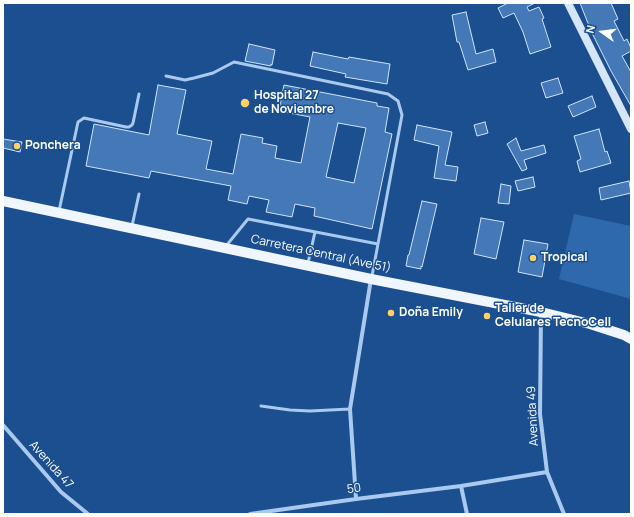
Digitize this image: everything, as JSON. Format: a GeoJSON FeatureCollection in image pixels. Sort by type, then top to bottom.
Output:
{"type":"FeatureCollection","features":[{"type":"Feature","properties":{"kind":"main road","name":"Carretera Central (Ave 51)"},"geometry":{"type":"LineString","coordinates":[[3,201],[372,279],[541,312],[590,324],[629,336]]}},
{"type":"Feature","properties":{"kind":"street"},"geometry":{"type":"LineString","coordinates":[[568,3],[631,129]]}},
{"type":"Feature","properties":{"kind":"street"},"geometry":{"type":"LineString","coordinates":[[356,499],[350,409],[372,279]]}},
{"type":"Feature","properties":{"kind":"street","name":"Avenida 49"},"geometry":{"type":"LineString","coordinates":[[541,312],[540,414],[546,472],[564,514]]}},
{"type":"Feature","properties":{"kind":"street","name":"Avenida 47"},"geometry":{"type":"LineString","coordinates":[[3,425],[61,492],[88,514]]}},
{"type":"Feature","properties":{"kind":"street","name":"50"},"geometry":{"type":"LineString","coordinates":[[250,514],[461,486],[546,472]]}},
{"type":"Feature","properties":{"kind":"street"},"geometry":{"type":"LineString","coordinates":[[461,486],[467,514]]}},
{"type":"Feature","properties":{"kind":"lane"},"geometry":{"type":"LineString","coordinates":[[166,76],[185,80],[213,73],[234,62],[388,94],[398,101],[402,115],[372,279]]}},
{"type":"Feature","properties":{"kind":"lane"},"geometry":{"type":"LineString","coordinates":[[59,213],[78,122],[84,118],[129,127],[133,123],[139,94]]}},
{"type":"Feature","properties":{"kind":"lane"},"geometry":{"type":"LineString","coordinates":[[132,228],[139,194]]}},
{"type":"Feature","properties":{"kind":"lane"},"geometry":{"type":"LineString","coordinates":[[225,248],[248,219],[378,244]]}},
{"type":"Feature","properties":{"kind":"lane"},"geometry":{"type":"LineString","coordinates":[[308,265],[315,232]]}},
{"type":"Feature","properties":{"kind":"lane"},"geometry":{"type":"LineString","coordinates":[[261,406],[310,411],[350,409]]}},
{"type":"Feature","properties":{"kind":"shaded area"},"geometry":{"type":"Polygon","coordinates":[[[574,214],[631,226],[631,299],[559,279],[574,214]]]}},
{"type":"Feature","properties":{"kind":"building"},"geometry":{"type":"Polygon","coordinates":[[[508,3],[535,3],[527,7],[529,11],[539,7],[544,18],[542,19],[551,47],[530,54],[523,32],[514,13],[503,18],[498,8],[508,3]]]}},
{"type":"Feature","properties":{"kind":"building"},"geometry":{"type":"Polygon","coordinates":[[[580,3],[611,3],[618,19],[614,21],[624,41],[627,39],[631,48],[631,51],[622,56],[631,72],[631,106],[591,31],[580,3]]]}},
{"type":"Feature","properties":{"kind":"building"},"geometry":{"type":"Polygon","coordinates":[[[466,12],[476,54],[493,49],[496,62],[468,70],[459,42],[457,42],[452,15],[466,12]]]}},
{"type":"Feature","properties":{"kind":"building"},"geometry":{"type":"Polygon","coordinates":[[[249,44],[275,50],[272,65],[245,61],[249,44]]]}},
{"type":"Feature","properties":{"kind":"building"},"geometry":{"type":"Polygon","coordinates":[[[313,52],[348,59],[349,57],[390,64],[387,84],[345,77],[346,74],[310,66],[313,52]]]}},
{"type":"Feature","properties":{"kind":"building"},"geometry":{"type":"Polygon","coordinates":[[[558,78],[563,93],[546,98],[541,83],[558,78]]]}},
{"type":"Feature","properties":{"kind":"building"},"geometry":{"type":"Polygon","coordinates":[[[158,85],[186,90],[177,134],[212,141],[206,169],[233,174],[241,134],[263,138],[262,143],[277,146],[275,158],[301,163],[310,117],[279,111],[284,85],[377,103],[377,106],[389,108],[385,132],[392,134],[372,229],[314,216],[315,208],[295,204],[292,217],[266,212],[269,200],[249,196],[247,204],[228,200],[231,186],[151,171],[149,178],[86,166],[94,124],[149,135],[158,85]],[[338,123],[326,177],[354,183],[366,128],[338,123]]]}},
{"type":"Feature","properties":{"kind":"building"},"geometry":{"type":"Polygon","coordinates":[[[592,96],[596,107],[573,117],[568,106],[592,96]]]}},
{"type":"Feature","properties":{"kind":"building"},"geometry":{"type":"Polygon","coordinates":[[[485,122],[488,133],[477,136],[474,125],[485,122]]]}},
{"type":"Feature","properties":{"kind":"building"},"geometry":{"type":"Polygon","coordinates":[[[417,125],[452,132],[445,165],[458,167],[456,181],[434,178],[439,146],[414,140],[417,125]]]}},
{"type":"Feature","properties":{"kind":"building"},"geometry":{"type":"Polygon","coordinates":[[[599,129],[605,152],[607,151],[611,163],[580,172],[577,161],[581,159],[574,136],[599,129]]]}},
{"type":"Feature","properties":{"kind":"building"},"geometry":{"type":"Polygon","coordinates":[[[516,138],[521,151],[544,145],[546,153],[524,160],[527,169],[522,171],[507,144],[516,138]]]}},
{"type":"Feature","properties":{"kind":"building"},"geometry":{"type":"Polygon","coordinates":[[[3,139],[22,142],[20,152],[3,148],[3,139]]]}},
{"type":"Feature","properties":{"kind":"building"},"geometry":{"type":"Polygon","coordinates":[[[533,177],[535,187],[518,191],[515,181],[533,177]]]}},
{"type":"Feature","properties":{"kind":"building"},"geometry":{"type":"Polygon","coordinates":[[[629,181],[631,193],[601,200],[599,188],[629,181]]]}},
{"type":"Feature","properties":{"kind":"building"},"geometry":{"type":"Polygon","coordinates":[[[501,184],[511,186],[509,204],[498,203],[501,184]]]}},
{"type":"Feature","properties":{"kind":"building"},"geometry":{"type":"Polygon","coordinates":[[[422,201],[437,204],[421,269],[406,266],[422,201]]]}},
{"type":"Feature","properties":{"kind":"building"},"geometry":{"type":"Polygon","coordinates":[[[481,218],[504,222],[496,259],[474,254],[481,218]]]}},
{"type":"Feature","properties":{"kind":"building","name":"Tropical"},"geometry":{"type":"Polygon","coordinates":[[[524,240],[548,244],[542,277],[518,272],[524,240]]]}},
{"type":"Feature","properties":{"kind":"place","name":"Hospital 27 de Noviembre"},"geometry":{"type":"Point","coordinates":[245,103]}},
{"type":"Feature","properties":{"kind":"place","name":"Ponchera"},"geometry":{"type":"Point","coordinates":[17,146]}},
{"type":"Feature","properties":{"kind":"place","name":"Tropical"},"geometry":{"type":"Point","coordinates":[533,258]}},
{"type":"Feature","properties":{"kind":"place","name":"Doña Emily"},"geometry":{"type":"Point","coordinates":[391,313]}},
{"type":"Feature","properties":{"kind":"place","name":"Taller de Celulares TecnoCell"},"geometry":{"type":"Point","coordinates":[487,316]}}]}
